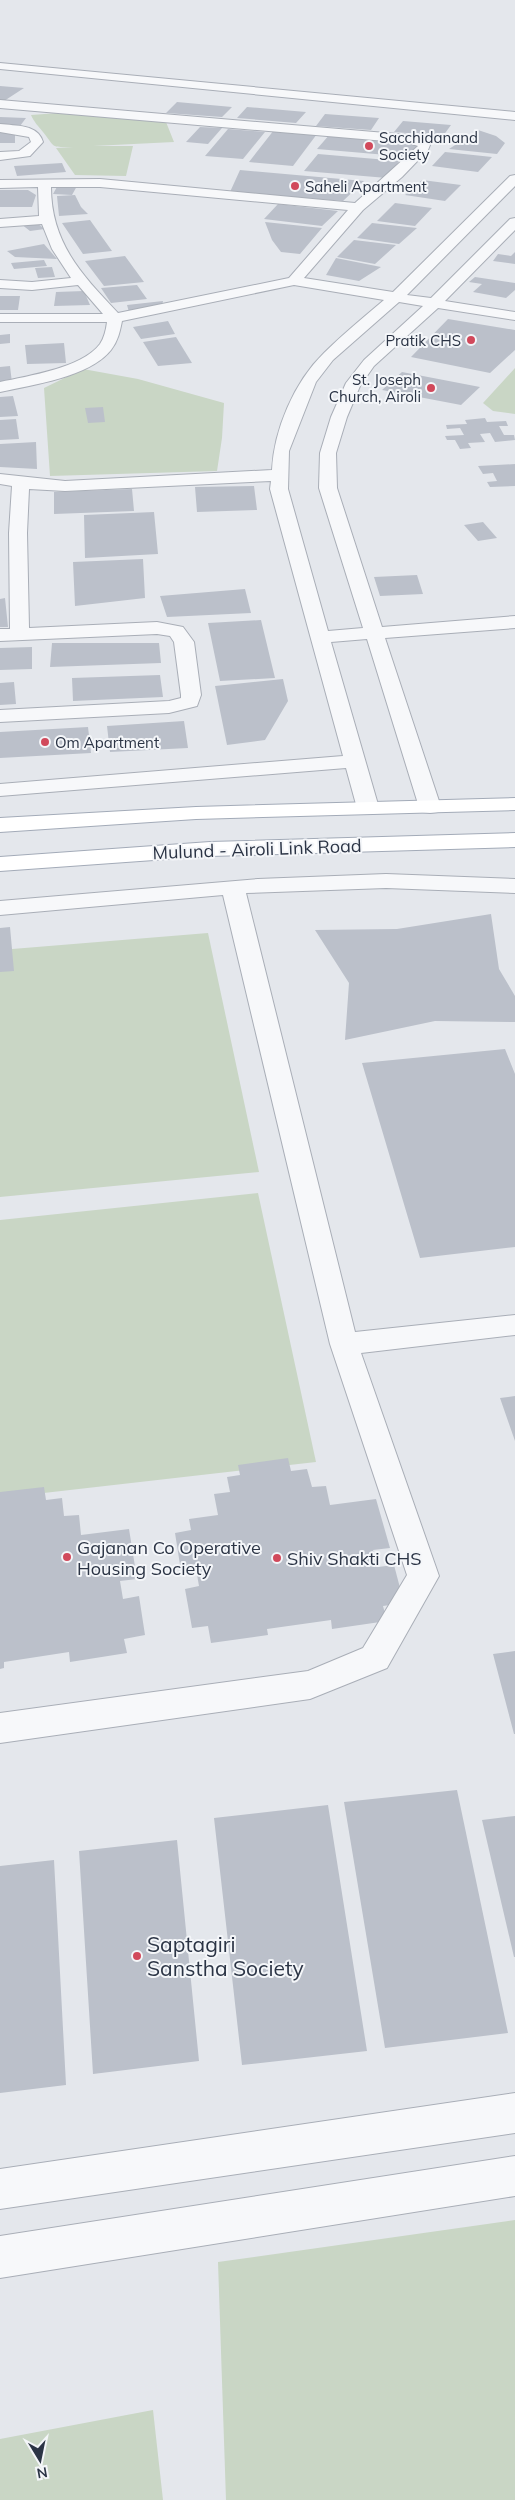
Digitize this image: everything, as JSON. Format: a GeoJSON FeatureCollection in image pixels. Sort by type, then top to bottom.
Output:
{"type":"FeatureCollection","features":[{"type":"Feature","properties":{"kind":"main road","name":"Mulund - Airoli Link Road"},"geometry":{"type":"LineString","coordinates":[[0,826],[196,813],[515,804]]}},
{"type":"Feature","properties":{"kind":"main road","name":"Mulund - Airoli Link Road"},"geometry":{"type":"LineString","coordinates":[[0,864],[210,849],[515,840]]}},
{"type":"Feature","properties":{"kind":"street"},"geometry":{"type":"LineString","coordinates":[[0,66],[515,116]]}},
{"type":"Feature","properties":{"kind":"street"},"geometry":{"type":"LineString","coordinates":[[0,78],[515,123]]}},
{"type":"Feature","properties":{"kind":"street"},"geometry":{"type":"LineString","coordinates":[[0,104],[409,139],[422,142],[424,147],[397,174],[358,207],[294,281]]}},
{"type":"Feature","properties":{"kind":"street"},"geometry":{"type":"LineString","coordinates":[[0,128],[28,131],[35,135],[37,142],[34,149],[26,154],[0,156]]}},
{"type":"Feature","properties":{"kind":"street"},"geometry":{"type":"LineString","coordinates":[[368,808],[279,489],[281,451],[294,414],[309,381],[328,357],[396,297],[515,179]]}},
{"type":"Feature","properties":{"kind":"street"},"geometry":{"type":"LineString","coordinates":[[0,184],[45,182],[100,183],[358,207]]}},
{"type":"Feature","properties":{"kind":"street"},"geometry":{"type":"LineString","coordinates":[[45,182],[47,220],[60,251],[80,281],[116,318]]}},
{"type":"Feature","properties":{"kind":"street"},"geometry":{"type":"LineString","coordinates":[[0,223],[47,220]]}},
{"type":"Feature","properties":{"kind":"street"},"geometry":{"type":"LineString","coordinates":[[430,806],[328,488],[328,453],[339,417],[352,386],[369,364],[435,303],[515,222]]}},
{"type":"Feature","properties":{"kind":"street"},"geometry":{"type":"LineString","coordinates":[[0,284],[32,286],[80,281]]}},
{"type":"Feature","properties":{"kind":"street"},"geometry":{"type":"LineString","coordinates":[[0,318],[116,318],[294,281],[515,316]]}},
{"type":"Feature","properties":{"kind":"street"},"geometry":{"type":"LineString","coordinates":[[0,387],[58,373],[91,359],[105,349],[112,336],[116,318]]}},
{"type":"Feature","properties":{"kind":"street"},"geometry":{"type":"LineString","coordinates":[[0,479],[20,483],[65,486],[280,475]]}},
{"type":"Feature","properties":{"kind":"street"},"geometry":{"type":"LineString","coordinates":[[20,483],[18,533],[20,634]]}},
{"type":"Feature","properties":{"kind":"street"},"geometry":{"type":"LineString","coordinates":[[320,636],[515,622]]}},
{"type":"Feature","properties":{"kind":"street"},"geometry":{"type":"LineString","coordinates":[[0,635],[157,628],[176,631],[184,642],[191,695],[190,702],[170,707],[0,716]]}},
{"type":"Feature","properties":{"kind":"street"},"geometry":{"type":"LineString","coordinates":[[0,790],[356,761]]}},
{"type":"Feature","properties":{"kind":"street"},"geometry":{"type":"LineString","coordinates":[[0,908],[233,888],[386,880],[456,881],[515,886]]}},
{"type":"Feature","properties":{"kind":"street"},"geometry":{"type":"LineString","coordinates":[[0,1728],[310,1685],[376,1658],[424,1576],[344,1344],[233,888]]}},
{"type":"Feature","properties":{"kind":"street"},"geometry":{"type":"LineString","coordinates":[[344,1344],[515,1325]]}},
{"type":"Feature","properties":{"kind":"street"},"geometry":{"type":"LineString","coordinates":[[0,2189],[515,2113]]}},
{"type":"Feature","properties":{"kind":"street"},"geometry":{"type":"LineString","coordinates":[[0,2257],[515,2176]]}},
{"type":"Feature","properties":{"kind":"green space"},"geometry":{"type":"Polygon","coordinates":[[[58,113],[166,122],[174,142],[93,146],[133,146],[126,176],[75,175],[56,148],[73,147],[54,146],[31,115],[58,113]]]}},
{"type":"Feature","properties":{"kind":"green space"},"geometry":{"type":"Polygon","coordinates":[[[515,368],[515,414],[493,411],[483,403],[515,368]]]}},
{"type":"Feature","properties":{"kind":"green space"},"geometry":{"type":"Polygon","coordinates":[[[83,369],[138,379],[224,403],[222,438],[217,471],[50,476],[44,388],[83,369]]]}},
{"type":"Feature","properties":{"kind":"green space"},"geometry":{"type":"Polygon","coordinates":[[[208,933],[259,1172],[0,1197],[0,950],[208,933]]]}},
{"type":"Feature","properties":{"kind":"green space"},"geometry":{"type":"Polygon","coordinates":[[[258,1193],[316,1462],[0,1498],[0,1220],[258,1193]]]}},
{"type":"Feature","properties":{"kind":"green space"},"geometry":{"type":"Polygon","coordinates":[[[515,2220],[515,2500],[226,2500],[218,2262],[515,2220]]]}},
{"type":"Feature","properties":{"kind":"green space"},"geometry":{"type":"Polygon","coordinates":[[[153,2410],[163,2500],[0,2500],[0,2439],[153,2410]]]}},
{"type":"Feature","properties":{"kind":"building"},"geometry":{"type":"Polygon","coordinates":[[[0,86],[24,88],[4,101],[0,101],[0,86]]]}},
{"type":"Feature","properties":{"kind":"building"},"geometry":{"type":"Polygon","coordinates":[[[177,102],[232,107],[222,117],[166,113],[177,102]]]}},
{"type":"Feature","properties":{"kind":"building"},"geometry":{"type":"Polygon","coordinates":[[[247,107],[306,112],[296,123],[237,118],[247,107]]]}},
{"type":"Feature","properties":{"kind":"building"},"geometry":{"type":"Polygon","coordinates":[[[325,114],[379,118],[371,130],[316,126],[325,114]]]}},
{"type":"Feature","properties":{"kind":"building"},"geometry":{"type":"Polygon","coordinates":[[[0,117],[26,118],[20,126],[0,126],[0,117]]]}},
{"type":"Feature","properties":{"kind":"building"},"geometry":{"type":"Polygon","coordinates":[[[403,121],[451,125],[443,136],[394,132],[403,121]]]}},
{"type":"Feature","properties":{"kind":"building"},"geometry":{"type":"Polygon","coordinates":[[[200,127],[222,128],[208,144],[186,142],[200,127]]]}},
{"type":"Feature","properties":{"kind":"building"},"geometry":{"type":"Polygon","coordinates":[[[228,129],[265,132],[243,159],[205,156],[228,129]]]}},
{"type":"Feature","properties":{"kind":"building"},"geometry":{"type":"Polygon","coordinates":[[[15,130],[15,143],[0,143],[0,131],[15,130]]]}},
{"type":"Feature","properties":{"kind":"building"},"geometry":{"type":"Polygon","coordinates":[[[274,130],[317,134],[293,166],[249,162],[274,130]]]}},
{"type":"Feature","properties":{"kind":"building"},"geometry":{"type":"Polygon","coordinates":[[[478,130],[496,136],[505,143],[497,154],[449,149],[478,130]]]}},
{"type":"Feature","properties":{"kind":"building","name":"Sacchidanand Society"},"geometry":{"type":"Polygon","coordinates":[[[330,134],[421,142],[410,157],[317,149],[330,134]]]}},
{"type":"Feature","properties":{"kind":"building"},"geometry":{"type":"Polygon","coordinates":[[[445,152],[492,157],[478,172],[432,166],[445,152]]]}},
{"type":"Feature","properties":{"kind":"building"},"geometry":{"type":"Polygon","coordinates":[[[318,154],[399,161],[387,178],[304,171],[318,154]]]}},
{"type":"Feature","properties":{"kind":"building"},"geometry":{"type":"Polygon","coordinates":[[[62,163],[66,172],[17,176],[14,166],[62,163]]]}},
{"type":"Feature","properties":{"kind":"building","name":"Saheli Apartment"},"geometry":{"type":"Polygon","coordinates":[[[240,170],[364,181],[343,201],[230,192],[240,170]]]}},
{"type":"Feature","properties":{"kind":"building"},"geometry":{"type":"Polygon","coordinates":[[[422,180],[461,185],[445,201],[405,195],[422,180]]]}},
{"type":"Feature","properties":{"kind":"building"},"geometry":{"type":"Polygon","coordinates":[[[58,185],[77,186],[72,195],[53,194],[58,185]]]}},
{"type":"Feature","properties":{"kind":"building"},"geometry":{"type":"Polygon","coordinates":[[[0,190],[28,190],[36,195],[32,207],[0,207],[0,190]]]}},
{"type":"Feature","properties":{"kind":"building"},"geometry":{"type":"Polygon","coordinates":[[[75,195],[81,207],[88,214],[59,216],[57,196],[75,195]]]}},
{"type":"Feature","properties":{"kind":"building"},"geometry":{"type":"Polygon","coordinates":[[[395,203],[432,208],[415,226],[377,221],[395,203]]]}},
{"type":"Feature","properties":{"kind":"building"},"geometry":{"type":"Polygon","coordinates":[[[278,204],[338,211],[322,226],[264,219],[278,204]]]}},
{"type":"Feature","properties":{"kind":"building"},"geometry":{"type":"Polygon","coordinates":[[[90,220],[112,251],[83,254],[62,223],[90,220]]]}},
{"type":"Feature","properties":{"kind":"building"},"geometry":{"type":"Polygon","coordinates":[[[35,222],[45,229],[30,231],[21,224],[35,222]]]}},
{"type":"Feature","properties":{"kind":"building"},"geometry":{"type":"Polygon","coordinates":[[[265,222],[322,228],[300,254],[281,252],[272,240],[265,222]]]}},
{"type":"Feature","properties":{"kind":"building"},"geometry":{"type":"Polygon","coordinates":[[[372,223],[417,228],[399,244],[357,238],[372,223]]]}},
{"type":"Feature","properties":{"kind":"building"},"geometry":{"type":"Polygon","coordinates":[[[354,240],[396,245],[375,264],[337,257],[354,240]]]}},
{"type":"Feature","properties":{"kind":"building"},"geometry":{"type":"Polygon","coordinates":[[[44,244],[57,259],[15,257],[7,251],[44,244]]]}},
{"type":"Feature","properties":{"kind":"building"},"geometry":{"type":"Polygon","coordinates":[[[515,252],[515,264],[493,261],[498,254],[511,256],[515,252]]]}},
{"type":"Feature","properties":{"kind":"building"},"geometry":{"type":"Polygon","coordinates":[[[125,256],[144,282],[104,286],[85,261],[125,256]]]}},
{"type":"Feature","properties":{"kind":"building"},"geometry":{"type":"Polygon","coordinates":[[[336,258],[381,267],[359,281],[326,275],[336,258]]]}},
{"type":"Feature","properties":{"kind":"building"},"geometry":{"type":"Polygon","coordinates":[[[44,260],[47,266],[14,269],[11,263],[44,260]]]}},
{"type":"Feature","properties":{"kind":"building"},"geometry":{"type":"Polygon","coordinates":[[[52,267],[55,277],[38,278],[35,268],[52,267]]]}},
{"type":"Feature","properties":{"kind":"building"},"geometry":{"type":"Polygon","coordinates":[[[475,277],[515,283],[515,290],[506,298],[473,292],[482,284],[469,282],[475,277]]]}},
{"type":"Feature","properties":{"kind":"building"},"geometry":{"type":"Polygon","coordinates":[[[137,285],[147,299],[111,303],[101,288],[137,285]]]}},
{"type":"Feature","properties":{"kind":"building"},"geometry":{"type":"Polygon","coordinates":[[[84,291],[90,305],[54,306],[56,292],[84,291]]]}},
{"type":"Feature","properties":{"kind":"building"},"geometry":{"type":"Polygon","coordinates":[[[0,296],[20,296],[18,310],[0,310],[0,296]]]}},
{"type":"Feature","properties":{"kind":"building"},"geometry":{"type":"Polygon","coordinates":[[[163,301],[162,306],[129,312],[127,305],[163,301]]]}},
{"type":"Feature","properties":{"kind":"building","name":"Pratik CHS"},"geometry":{"type":"Polygon","coordinates":[[[448,319],[515,330],[515,350],[490,373],[411,357],[448,319]]]}},
{"type":"Feature","properties":{"kind":"building"},"geometry":{"type":"Polygon","coordinates":[[[168,321],[175,334],[141,339],[133,327],[168,321]]]}},
{"type":"Feature","properties":{"kind":"building"},"geometry":{"type":"Polygon","coordinates":[[[10,334],[10,343],[0,344],[0,335],[10,334]]]}},
{"type":"Feature","properties":{"kind":"building"},"geometry":{"type":"Polygon","coordinates":[[[176,337],[192,363],[158,366],[143,342],[176,337]]]}},
{"type":"Feature","properties":{"kind":"building"},"geometry":{"type":"Polygon","coordinates":[[[64,343],[66,363],[27,364],[25,345],[64,343]]]}},
{"type":"Feature","properties":{"kind":"building"},"geometry":{"type":"Polygon","coordinates":[[[10,366],[12,383],[0,384],[0,367],[10,366]]]}},
{"type":"Feature","properties":{"kind":"building","name":"St. Joseph Church, Airoli"},"geometry":{"type":"Polygon","coordinates":[[[402,372],[480,387],[461,405],[382,390],[402,372]]]}},
{"type":"Feature","properties":{"kind":"building"},"geometry":{"type":"Polygon","coordinates":[[[13,396],[18,416],[0,417],[0,397],[13,396]]]}},
{"type":"Feature","properties":{"kind":"building"},"geometry":{"type":"Polygon","coordinates":[[[103,407],[105,422],[88,423],[85,408],[103,407]]]}},
{"type":"Feature","properties":{"kind":"building"},"geometry":{"type":"Polygon","coordinates":[[[485,418],[487,422],[506,421],[508,426],[499,426],[504,435],[514,435],[515,440],[495,442],[490,433],[480,434],[485,442],[468,443],[471,448],[460,449],[455,440],[447,440],[445,436],[464,435],[460,428],[447,429],[446,425],[467,424],[465,420],[485,418]]]}},
{"type":"Feature","properties":{"kind":"building"},"geometry":{"type":"Polygon","coordinates":[[[16,419],[19,439],[0,440],[0,420],[16,419]]]}},
{"type":"Feature","properties":{"kind":"building"},"geometry":{"type":"Polygon","coordinates":[[[36,442],[37,469],[0,467],[0,444],[36,442]]]}},
{"type":"Feature","properties":{"kind":"building"},"geometry":{"type":"Polygon","coordinates":[[[515,464],[515,486],[490,487],[487,482],[497,481],[493,473],[483,474],[478,466],[515,464]]]}},
{"type":"Feature","properties":{"kind":"building"},"geometry":{"type":"Polygon","coordinates":[[[254,486],[257,510],[197,512],[195,487],[254,486]]]}},
{"type":"Feature","properties":{"kind":"building"},"geometry":{"type":"Polygon","coordinates":[[[132,489],[134,511],[54,514],[54,492],[132,489]]]}},
{"type":"Feature","properties":{"kind":"building"},"geometry":{"type":"Polygon","coordinates":[[[154,512],[158,554],[85,558],[84,515],[154,512]]]}},
{"type":"Feature","properties":{"kind":"building"},"geometry":{"type":"Polygon","coordinates":[[[483,522],[497,538],[478,541],[464,525],[483,522]]]}},
{"type":"Feature","properties":{"kind":"building"},"geometry":{"type":"Polygon","coordinates":[[[143,559],[145,598],[75,606],[73,562],[143,559]]]}},
{"type":"Feature","properties":{"kind":"building"},"geometry":{"type":"Polygon","coordinates":[[[417,575],[423,594],[380,596],[374,577],[417,575]]]}},
{"type":"Feature","properties":{"kind":"building"},"geometry":{"type":"Polygon","coordinates":[[[245,589],[251,613],[167,617],[160,596],[245,589]]]}},
{"type":"Feature","properties":{"kind":"building"},"geometry":{"type":"Polygon","coordinates":[[[5,598],[8,627],[0,627],[0,599],[5,598]]]}},
{"type":"Feature","properties":{"kind":"building"},"geometry":{"type":"Polygon","coordinates":[[[261,620],[275,678],[220,681],[208,623],[261,620]]]}},
{"type":"Feature","properties":{"kind":"building"},"geometry":{"type":"Polygon","coordinates":[[[52,643],[159,643],[161,663],[50,667],[52,643]]]}},
{"type":"Feature","properties":{"kind":"building"},"geometry":{"type":"Polygon","coordinates":[[[32,647],[32,669],[0,670],[0,648],[32,647]]]}},
{"type":"Feature","properties":{"kind":"building"},"geometry":{"type":"Polygon","coordinates":[[[160,675],[163,697],[73,701],[72,678],[160,675]]]}},
{"type":"Feature","properties":{"kind":"building"},"geometry":{"type":"Polygon","coordinates":[[[283,679],[288,701],[265,740],[227,745],[215,686],[283,679]]]}},
{"type":"Feature","properties":{"kind":"building"},"geometry":{"type":"Polygon","coordinates":[[[14,682],[16,704],[0,705],[0,683],[14,682]]]}},
{"type":"Feature","properties":{"kind":"building"},"geometry":{"type":"Polygon","coordinates":[[[184,721],[188,748],[110,752],[107,726],[184,721]]]}},
{"type":"Feature","properties":{"kind":"building","name":"Om Apartment"},"geometry":{"type":"Polygon","coordinates":[[[88,727],[91,753],[0,758],[0,732],[88,727]]]}},
{"type":"Feature","properties":{"kind":"building"},"geometry":{"type":"Polygon","coordinates":[[[491,914],[499,969],[515,996],[515,1022],[435,1021],[345,1040],[349,983],[315,930],[397,929],[491,914]]]}},
{"type":"Feature","properties":{"kind":"building"},"geometry":{"type":"Polygon","coordinates":[[[10,927],[14,971],[0,972],[0,928],[10,927]]]}},
{"type":"Feature","properties":{"kind":"building"},"geometry":{"type":"Polygon","coordinates":[[[505,1049],[515,1074],[515,1247],[420,1258],[362,1063],[505,1049]]]}},
{"type":"Feature","properties":{"kind":"building"},"geometry":{"type":"Polygon","coordinates":[[[515,1396],[515,1441],[500,1398],[515,1396]]]}},
{"type":"Feature","properties":{"kind":"building","name":"Shiv Shakti CHS"},"geometry":{"type":"Polygon","coordinates":[[[288,1458],[291,1471],[307,1469],[312,1487],[326,1486],[330,1505],[376,1499],[390,1548],[373,1550],[378,1567],[394,1565],[404,1603],[383,1606],[387,1621],[332,1629],[331,1620],[267,1629],[268,1635],[211,1643],[208,1626],[192,1628],[185,1589],[199,1586],[196,1569],[181,1571],[175,1533],[191,1530],[189,1519],[218,1515],[214,1494],[230,1492],[227,1477],[240,1475],[238,1465],[288,1458]]]}},
{"type":"Feature","properties":{"kind":"building","name":"Gajanan Co Operative Housing Society"},"geometry":{"type":"Polygon","coordinates":[[[44,1487],[46,1500],[62,1498],[64,1516],[79,1515],[81,1535],[129,1529],[137,1579],[120,1581],[123,1599],[139,1596],[145,1635],[124,1639],[127,1653],[70,1662],[69,1652],[4,1662],[4,1668],[0,1669],[0,1492],[44,1487]]]}},
{"type":"Feature","properties":{"kind":"building"},"geometry":{"type":"Polygon","coordinates":[[[515,1651],[515,1734],[514,1734],[493,1654],[515,1651]]]}},
{"type":"Feature","properties":{"kind":"building"},"geometry":{"type":"Polygon","coordinates":[[[457,1790],[508,2033],[385,2048],[344,1802],[457,1790]]]}},
{"type":"Feature","properties":{"kind":"building"},"geometry":{"type":"Polygon","coordinates":[[[328,1805],[367,2051],[242,2065],[214,1818],[328,1805]]]}},
{"type":"Feature","properties":{"kind":"building"},"geometry":{"type":"Polygon","coordinates":[[[515,1816],[515,1957],[514,1957],[482,1820],[515,1816]]]}},
{"type":"Feature","properties":{"kind":"building","name":"Saptagiri Sanstha Society"},"geometry":{"type":"Polygon","coordinates":[[[177,1840],[199,2061],[93,2074],[79,1851],[177,1840]]]}},
{"type":"Feature","properties":{"kind":"building"},"geometry":{"type":"Polygon","coordinates":[[[54,1860],[66,2085],[0,2093],[0,1866],[54,1860]]]}},
{"type":"Feature","properties":{"kind":"place","name":"Sacchidanand Society"},"geometry":{"type":"Point","coordinates":[369,146]}},
{"type":"Feature","properties":{"kind":"place","name":"Saheli Apartment"},"geometry":{"type":"Point","coordinates":[295,186]}},
{"type":"Feature","properties":{"kind":"place","name":"Pratik CHS"},"geometry":{"type":"Point","coordinates":[471,340]}},
{"type":"Feature","properties":{"kind":"place","name":"St. Joseph Church, Airoli"},"geometry":{"type":"Point","coordinates":[431,388]}},
{"type":"Feature","properties":{"kind":"place","name":"Om Apartment"},"geometry":{"type":"Point","coordinates":[45,742]}},
{"type":"Feature","properties":{"kind":"place","name":"Gajanan Co Operative Housing Society"},"geometry":{"type":"Point","coordinates":[67,1557]}},
{"type":"Feature","properties":{"kind":"place","name":"Shiv Shakti CHS"},"geometry":{"type":"Point","coordinates":[277,1558]}},
{"type":"Feature","properties":{"kind":"place","name":"Saptagiri Sanstha Society"},"geometry":{"type":"Point","coordinates":[137,1956]}}]}
